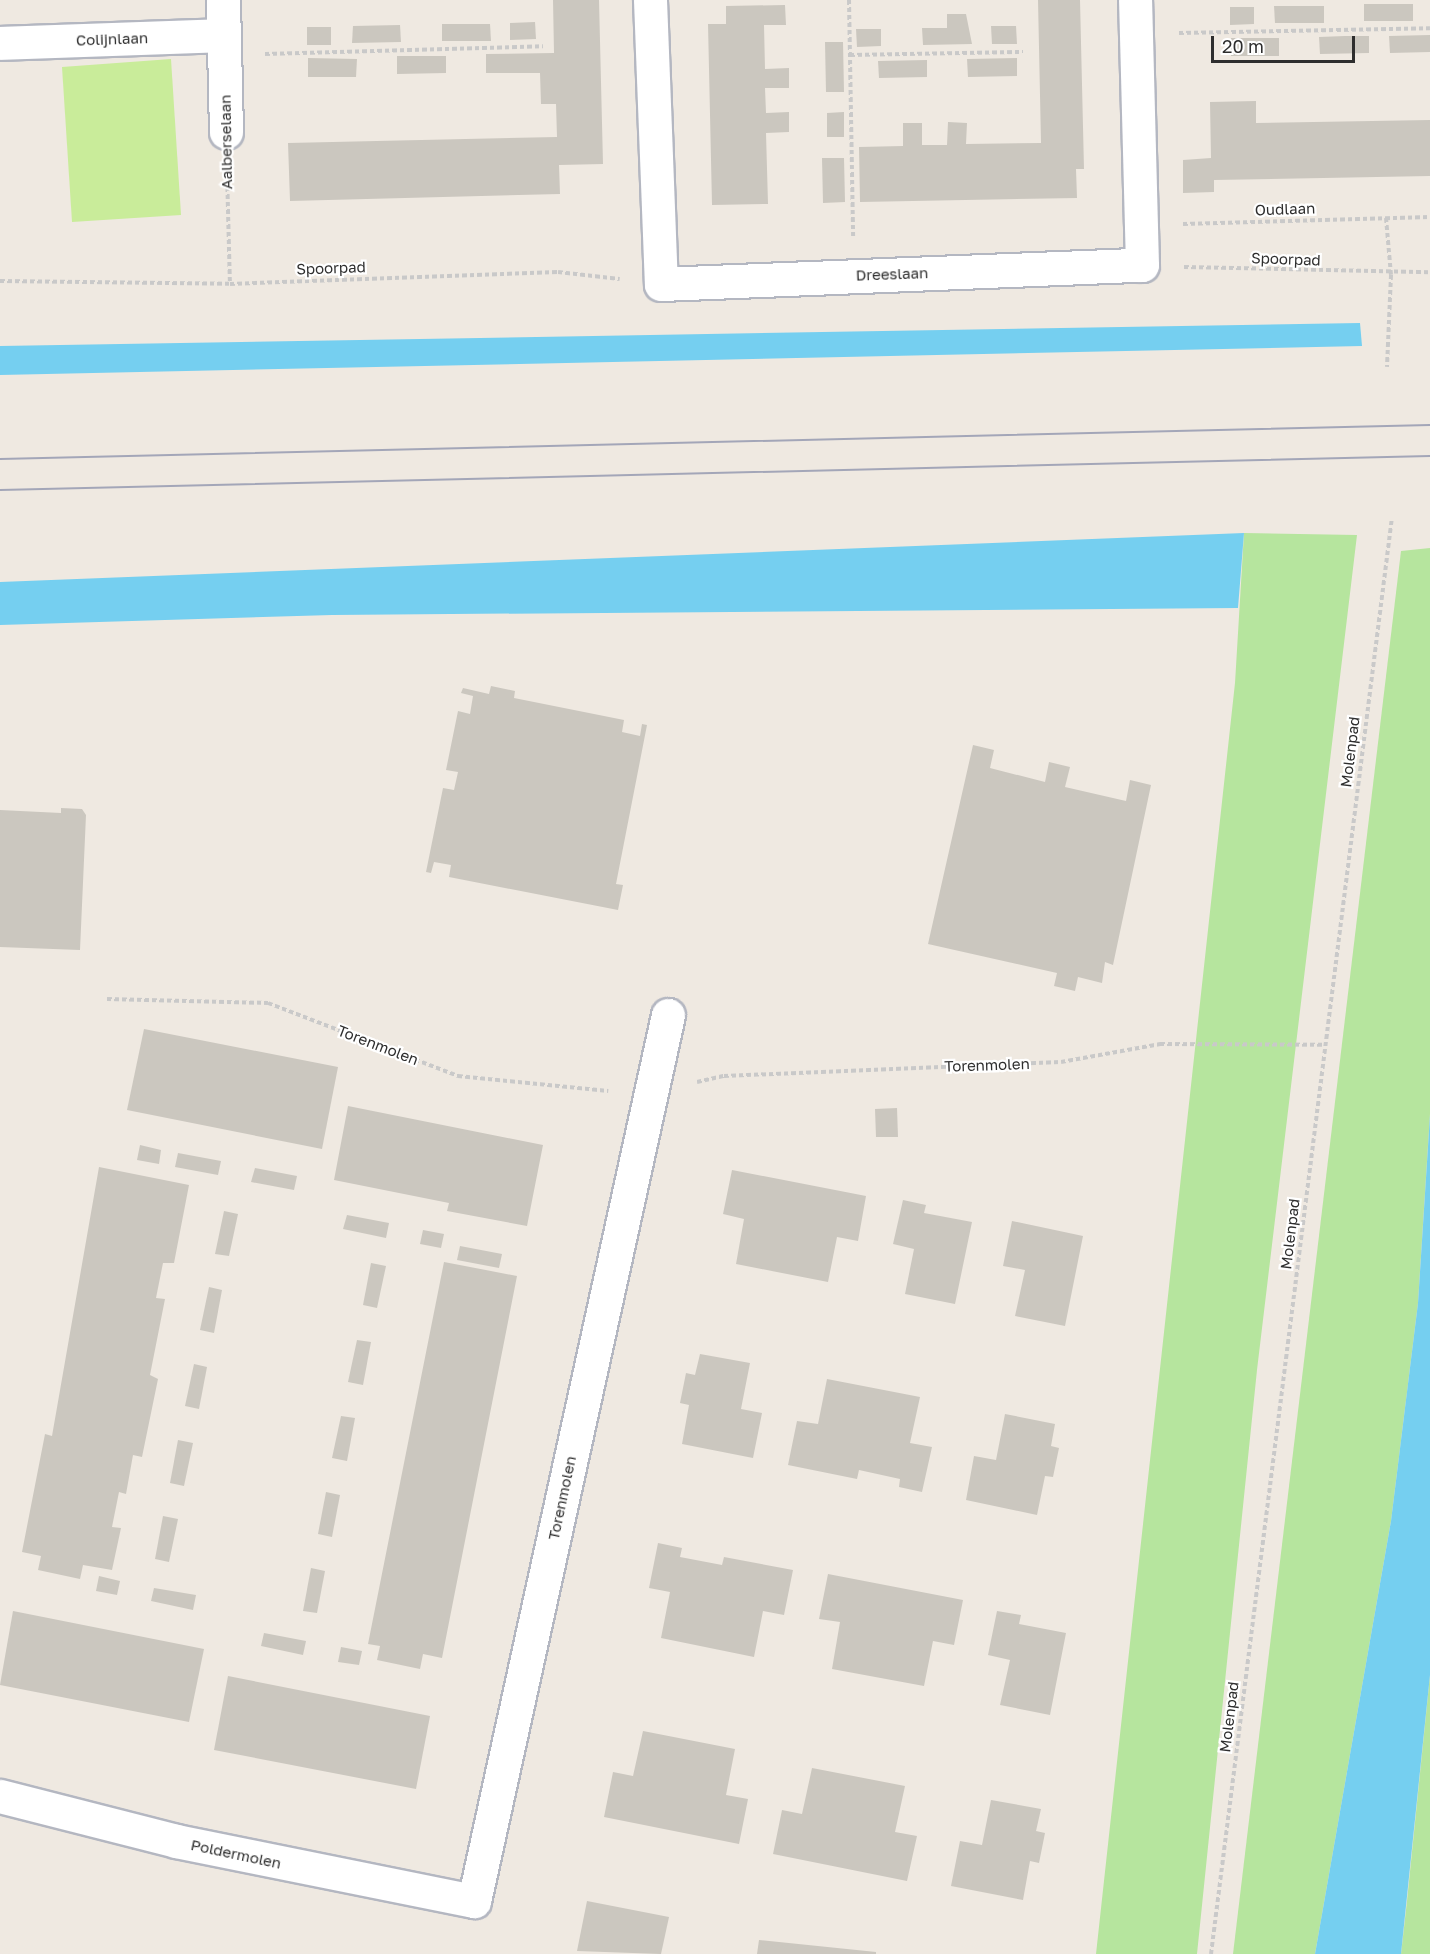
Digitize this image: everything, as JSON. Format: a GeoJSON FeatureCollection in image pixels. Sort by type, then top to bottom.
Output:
{"type":"FeatureCollection","features":[{"type":"Feature","properties":{"kind":"street","name":"Aalberselaan"},"geometry":{"type":"LineString","coordinates":[[223,0],[226,132]]}},
{"type":"Feature","properties":{"kind":"street"},"geometry":{"type":"LineString","coordinates":[[650,0],[661,284]]}},
{"type":"Feature","properties":{"kind":"street"},"geometry":{"type":"LineString","coordinates":[[1135,0],[1142,265]]}},
{"type":"Feature","properties":{"kind":"street","name":"Colijnlaan"},"geometry":{"type":"LineString","coordinates":[[0,43],[224,45]]}},
{"type":"Feature","properties":{"kind":"street","name":"Dreeslaan"},"geometry":{"type":"LineString","coordinates":[[661,284],[1142,265]]}},
{"type":"Feature","properties":{"kind":"street","name":"Torenmolen"},"geometry":{"type":"LineString","coordinates":[[474,1901],[668,1015]]}},
{"type":"Feature","properties":{"kind":"street","name":"Poldermolen"},"geometry":{"type":"LineString","coordinates":[[0,1796],[176,1840],[474,1901]]}},
{"type":"Feature","properties":{"kind":"path"},"geometry":{"type":"LineString","coordinates":[[849,0],[853,276]]}},
{"type":"Feature","properties":{"kind":"path"},"geometry":{"type":"LineString","coordinates":[[1171,33],[1430,28]]}},
{"type":"Feature","properties":{"kind":"path"},"geometry":{"type":"LineString","coordinates":[[224,45],[543,46]]}},
{"type":"Feature","properties":{"kind":"path"},"geometry":{"type":"LineString","coordinates":[[850,55],[1023,52]]}},
{"type":"Feature","properties":{"kind":"path","name":"Aalberselaan"},"geometry":{"type":"LineString","coordinates":[[226,132],[230,284]]}},
{"type":"Feature","properties":{"kind":"path","name":"Oudlaan"},"geometry":{"type":"LineString","coordinates":[[1140,225],[1430,217]]}},
{"type":"Feature","properties":{"kind":"path"},"geometry":{"type":"LineString","coordinates":[[1386,218],[1391,275],[1388,367]]}},
{"type":"Feature","properties":{"kind":"path","name":"Spoorpad"},"geometry":{"type":"LineString","coordinates":[[1142,265],[1391,275],[1430,272]]}},
{"type":"Feature","properties":{"kind":"path","name":"Spoorpad"},"geometry":{"type":"LineString","coordinates":[[0,281],[230,284],[558,272],[661,284]]}},
{"type":"Feature","properties":{"kind":"path","name":"Molenpad"},"geometry":{"type":"LineString","coordinates":[[1211,1954],[1392,518]]}},
{"type":"Feature","properties":{"kind":"path","name":"Torenmolen"},"geometry":{"type":"LineString","coordinates":[[107,999],[268,1003],[458,1076],[650,1095],[724,1076],[1061,1062],[1160,1044],[1325,1045]]}},
{"type":"Feature","properties":{"kind":"green space"},"geometry":{"type":"Polygon","coordinates":[[[171,59],[181,215],[72,222],[62,67],[171,59]]]}},
{"type":"Feature","properties":{"kind":"green space"},"geometry":{"type":"Polygon","coordinates":[[[1244,533],[1357,535],[1257,1370],[1197,1954],[1096,1954],[1235,683],[1244,533]]]}},
{"type":"Feature","properties":{"kind":"green space"},"geometry":{"type":"Polygon","coordinates":[[[1430,548],[1430,1114],[1418,1303],[1391,1521],[1315,1954],[1233,1954],[1401,551],[1430,548]]]}},
{"type":"Feature","properties":{"kind":"green space"},"geometry":{"type":"Polygon","coordinates":[[[1430,1675],[1430,1954],[1401,1954],[1407,1901],[1430,1675]]]}},
{"type":"Feature","properties":{"kind":"water"},"geometry":{"type":"Polygon","coordinates":[[[1360,323],[1362,346],[0,375],[0,346],[1360,323]]]}},
{"type":"Feature","properties":{"kind":"water"},"geometry":{"type":"Polygon","coordinates":[[[1244,533],[1238,608],[332,615],[0,625],[0,582],[1244,533]]]}},
{"type":"Feature","properties":{"kind":"water"},"geometry":{"type":"Polygon","coordinates":[[[1430,1115],[1430,1675],[1401,1954],[1315,1954],[1391,1521],[1418,1303],[1430,1115]]]}},
{"type":"Feature","properties":{"kind":"building"},"geometry":{"type":"Polygon","coordinates":[[[553,0],[599,0],[603,164],[559,165],[560,194],[290,201],[288,143],[557,137],[556,104],[541,104],[540,73],[486,73],[486,54],[554,53],[553,0]]]}},
{"type":"Feature","properties":{"kind":"building"},"geometry":{"type":"Polygon","coordinates":[[[1038,0],[1080,0],[1084,169],[1076,169],[1077,198],[860,202],[859,147],[903,146],[903,123],[922,123],[922,145],[947,145],[948,122],[967,123],[966,144],[1041,143],[1038,0]]]}},
{"type":"Feature","properties":{"kind":"building"},"geometry":{"type":"Polygon","coordinates":[[[1364,4],[1413,4],[1413,21],[1364,21],[1364,4]]]}},
{"type":"Feature","properties":{"kind":"building"},"geometry":{"type":"Polygon","coordinates":[[[785,5],[786,25],[764,25],[765,69],[789,68],[789,88],[765,88],[766,113],[789,112],[789,132],[766,133],[768,204],[712,205],[708,24],[726,24],[726,6],[785,5]]]}},
{"type":"Feature","properties":{"kind":"building"},"geometry":{"type":"Polygon","coordinates":[[[1274,6],[1324,6],[1324,23],[1275,23],[1274,6]]]}},
{"type":"Feature","properties":{"kind":"building"},"geometry":{"type":"Polygon","coordinates":[[[1230,7],[1254,7],[1254,24],[1230,25],[1230,7]]]}},
{"type":"Feature","properties":{"kind":"building"},"geometry":{"type":"Polygon","coordinates":[[[947,14],[966,14],[972,44],[923,45],[922,28],[947,28],[947,14]]]}},
{"type":"Feature","properties":{"kind":"building"},"geometry":{"type":"Polygon","coordinates":[[[535,22],[536,39],[510,40],[510,23],[535,22]]]}},
{"type":"Feature","properties":{"kind":"building"},"geometry":{"type":"Polygon","coordinates":[[[442,24],[490,24],[491,41],[442,41],[442,24]]]}},
{"type":"Feature","properties":{"kind":"building"},"geometry":{"type":"Polygon","coordinates":[[[400,25],[401,42],[352,43],[353,26],[400,25]]]}},
{"type":"Feature","properties":{"kind":"building"},"geometry":{"type":"Polygon","coordinates":[[[991,26],[1016,26],[1017,44],[992,44],[991,26]]]}},
{"type":"Feature","properties":{"kind":"building"},"geometry":{"type":"Polygon","coordinates":[[[307,27],[331,27],[331,45],[307,45],[307,27]]]}},
{"type":"Feature","properties":{"kind":"building"},"geometry":{"type":"Polygon","coordinates":[[[856,29],[881,29],[881,46],[857,47],[856,29]]]}},
{"type":"Feature","properties":{"kind":"building"},"geometry":{"type":"Polygon","coordinates":[[[1430,35],[1430,52],[1390,53],[1389,36],[1430,35]]]}},
{"type":"Feature","properties":{"kind":"building"},"geometry":{"type":"Polygon","coordinates":[[[1369,36],[1369,53],[1320,54],[1319,37],[1369,36]]]}},
{"type":"Feature","properties":{"kind":"building"},"geometry":{"type":"Polygon","coordinates":[[[1231,38],[1279,38],[1279,56],[1231,56],[1231,38]]]}},
{"type":"Feature","properties":{"kind":"building"},"geometry":{"type":"Polygon","coordinates":[[[825,42],[843,42],[844,92],[826,92],[825,42]]]}},
{"type":"Feature","properties":{"kind":"building"},"geometry":{"type":"Polygon","coordinates":[[[397,56],[446,56],[446,73],[397,74],[397,56]]]}},
{"type":"Feature","properties":{"kind":"building"},"geometry":{"type":"Polygon","coordinates":[[[308,58],[357,59],[356,77],[308,77],[308,58]]]}},
{"type":"Feature","properties":{"kind":"building"},"geometry":{"type":"Polygon","coordinates":[[[1017,58],[1017,76],[968,77],[967,59],[1017,58]]]}},
{"type":"Feature","properties":{"kind":"building"},"geometry":{"type":"Polygon","coordinates":[[[927,60],[927,77],[879,78],[878,61],[927,60]]]}},
{"type":"Feature","properties":{"kind":"building"},"geometry":{"type":"Polygon","coordinates":[[[1256,101],[1256,123],[1430,120],[1430,176],[1214,180],[1214,192],[1183,193],[1183,160],[1211,158],[1210,102],[1256,101]]]}},
{"type":"Feature","properties":{"kind":"building"},"geometry":{"type":"Polygon","coordinates":[[[844,112],[844,137],[827,137],[827,113],[844,112]]]}},
{"type":"Feature","properties":{"kind":"building"},"geometry":{"type":"Polygon","coordinates":[[[822,158],[844,158],[845,202],[823,203],[822,158]]]}},
{"type":"Feature","properties":{"kind":"building"},"geometry":{"type":"Polygon","coordinates":[[[491,686],[515,691],[514,698],[624,720],[622,732],[640,736],[642,724],[647,725],[616,884],[623,885],[618,910],[449,877],[451,865],[434,862],[431,873],[426,872],[443,788],[454,790],[458,772],[446,770],[458,711],[470,714],[473,696],[461,693],[463,688],[489,694],[491,686]]]}},
{"type":"Feature","properties":{"kind":"building"},"geometry":{"type":"Polygon","coordinates":[[[973,745],[994,750],[990,768],[1045,782],[1049,762],[1070,767],[1065,787],[1126,801],[1130,780],[1151,785],[1113,965],[1105,962],[1102,983],[1078,977],[1075,991],[1054,986],[1057,973],[928,944],[973,745]]]}},
{"type":"Feature","properties":{"kind":"building"},"geometry":{"type":"Polygon","coordinates":[[[61,808],[82,809],[86,815],[80,950],[0,947],[0,810],[61,813],[61,808]]]}},
{"type":"Feature","properties":{"kind":"building"},"geometry":{"type":"Polygon","coordinates":[[[144,1029],[338,1067],[322,1149],[127,1110],[144,1029]]]}},
{"type":"Feature","properties":{"kind":"building"},"geometry":{"type":"Polygon","coordinates":[[[348,1106],[543,1145],[527,1226],[447,1211],[449,1203],[334,1180],[348,1106]]]}},
{"type":"Feature","properties":{"kind":"building"},"geometry":{"type":"Polygon","coordinates":[[[897,1108],[898,1137],[876,1137],[875,1109],[897,1108]]]}},
{"type":"Feature","properties":{"kind":"building"},"geometry":{"type":"Polygon","coordinates":[[[140,1145],[161,1150],[159,1164],[137,1160],[140,1145]]]}},
{"type":"Feature","properties":{"kind":"building"},"geometry":{"type":"Polygon","coordinates":[[[178,1153],[221,1161],[218,1175],[175,1167],[178,1153]]]}},
{"type":"Feature","properties":{"kind":"building"},"geometry":{"type":"Polygon","coordinates":[[[99,1167],[189,1185],[174,1263],[163,1263],[156,1298],[165,1299],[150,1375],[158,1379],[142,1457],[133,1455],[126,1494],[119,1492],[112,1527],[121,1528],[112,1570],[83,1565],[80,1579],[38,1570],[41,1556],[22,1552],[45,1434],[52,1436],[99,1167]]]}},
{"type":"Feature","properties":{"kind":"building"},"geometry":{"type":"Polygon","coordinates":[[[255,1168],[297,1176],[294,1190],[251,1182],[255,1168]]]}},
{"type":"Feature","properties":{"kind":"building"},"geometry":{"type":"Polygon","coordinates":[[[732,1170],[866,1196],[858,1241],[837,1237],[828,1282],[736,1264],[744,1219],[723,1214],[732,1170]]]}},
{"type":"Feature","properties":{"kind":"building"},"geometry":{"type":"Polygon","coordinates":[[[903,1200],[926,1205],[924,1213],[972,1222],[955,1304],[905,1294],[914,1249],[893,1244],[903,1200]]]}},
{"type":"Feature","properties":{"kind":"building"},"geometry":{"type":"Polygon","coordinates":[[[224,1211],[238,1214],[229,1256],[215,1254],[224,1211]]]}},
{"type":"Feature","properties":{"kind":"building"},"geometry":{"type":"Polygon","coordinates":[[[347,1215],[389,1223],[386,1238],[343,1229],[347,1215]]]}},
{"type":"Feature","properties":{"kind":"building"},"geometry":{"type":"Polygon","coordinates":[[[1012,1221],[1083,1236],[1065,1326],[1015,1316],[1025,1270],[1003,1266],[1012,1221]]]}},
{"type":"Feature","properties":{"kind":"building"},"geometry":{"type":"Polygon","coordinates":[[[423,1230],[444,1234],[441,1248],[420,1244],[423,1230]]]}},
{"type":"Feature","properties":{"kind":"building"},"geometry":{"type":"Polygon","coordinates":[[[460,1246],[502,1254],[499,1268],[457,1260],[460,1246]]]}},
{"type":"Feature","properties":{"kind":"building"},"geometry":{"type":"Polygon","coordinates":[[[444,1262],[517,1276],[442,1658],[423,1654],[420,1669],[377,1660],[380,1646],[368,1644],[444,1262]]]}},
{"type":"Feature","properties":{"kind":"building"},"geometry":{"type":"Polygon","coordinates":[[[371,1263],[386,1266],[377,1308],[363,1305],[371,1263]]]}},
{"type":"Feature","properties":{"kind":"building"},"geometry":{"type":"Polygon","coordinates":[[[209,1287],[222,1290],[214,1333],[200,1330],[209,1287]]]}},
{"type":"Feature","properties":{"kind":"building"},"geometry":{"type":"Polygon","coordinates":[[[357,1340],[371,1342],[363,1385],[348,1382],[357,1340]]]}},
{"type":"Feature","properties":{"kind":"building"},"geometry":{"type":"Polygon","coordinates":[[[700,1354],[750,1363],[741,1409],[762,1413],[753,1458],[682,1444],[689,1405],[680,1403],[686,1373],[695,1375],[700,1354]]]}},
{"type":"Feature","properties":{"kind":"building"},"geometry":{"type":"Polygon","coordinates":[[[194,1364],[207,1367],[199,1409],[185,1406],[194,1364]]]}},
{"type":"Feature","properties":{"kind":"building"},"geometry":{"type":"Polygon","coordinates":[[[827,1379],[920,1397],[910,1443],[932,1447],[922,1492],[899,1487],[900,1479],[859,1470],[857,1479],[788,1465],[797,1421],[818,1424],[827,1379]]]}},
{"type":"Feature","properties":{"kind":"building"},"geometry":{"type":"Polygon","coordinates":[[[1005,1414],[1055,1424],[1051,1446],[1059,1448],[1053,1477],[1045,1476],[1037,1515],[966,1500],[974,1456],[996,1460],[1005,1414]]]}},
{"type":"Feature","properties":{"kind":"building"},"geometry":{"type":"Polygon","coordinates":[[[341,1416],[355,1418],[347,1461],[332,1458],[341,1416]]]}},
{"type":"Feature","properties":{"kind":"building"},"geometry":{"type":"Polygon","coordinates":[[[178,1440],[193,1443],[184,1486],[170,1483],[178,1440]]]}},
{"type":"Feature","properties":{"kind":"building"},"geometry":{"type":"Polygon","coordinates":[[[326,1492],[340,1495],[332,1537],[318,1534],[326,1492]]]}},
{"type":"Feature","properties":{"kind":"building"},"geometry":{"type":"Polygon","coordinates":[[[163,1516],[178,1519],[169,1562],[155,1559],[163,1516]]]}},
{"type":"Feature","properties":{"kind":"building"},"geometry":{"type":"Polygon","coordinates":[[[658,1543],[682,1548],[680,1557],[722,1565],[724,1557],[793,1570],[784,1615],[763,1611],[754,1657],[661,1638],[670,1592],[649,1588],[658,1543]]]}},
{"type":"Feature","properties":{"kind":"building"},"geometry":{"type":"Polygon","coordinates":[[[311,1568],[325,1571],[317,1613],[303,1611],[311,1568]]]}},
{"type":"Feature","properties":{"kind":"building"},"geometry":{"type":"Polygon","coordinates":[[[828,1574],[963,1600],[954,1645],[933,1641],[924,1686],[832,1669],[840,1622],[819,1619],[828,1574]]]}},
{"type":"Feature","properties":{"kind":"building"},"geometry":{"type":"Polygon","coordinates":[[[99,1576],[120,1581],[117,1595],[96,1591],[99,1576]]]}},
{"type":"Feature","properties":{"kind":"building"},"geometry":{"type":"Polygon","coordinates":[[[154,1588],[196,1595],[193,1610],[151,1601],[154,1588]]]}},
{"type":"Feature","properties":{"kind":"building"},"geometry":{"type":"Polygon","coordinates":[[[13,1611],[204,1649],[189,1722],[0,1685],[13,1611]]]}},
{"type":"Feature","properties":{"kind":"building"},"geometry":{"type":"Polygon","coordinates":[[[997,1611],[1021,1615],[1019,1624],[1066,1633],[1050,1715],[1000,1705],[1010,1660],[988,1655],[997,1611]]]}},
{"type":"Feature","properties":{"kind":"building"},"geometry":{"type":"Polygon","coordinates":[[[264,1633],[306,1641],[303,1655],[261,1646],[264,1633]]]}},
{"type":"Feature","properties":{"kind":"building"},"geometry":{"type":"Polygon","coordinates":[[[341,1647],[362,1651],[359,1665],[338,1662],[341,1647]]]}},
{"type":"Feature","properties":{"kind":"building"},"geometry":{"type":"Polygon","coordinates":[[[228,1676],[430,1716],[416,1789],[214,1750],[228,1676]]]}},
{"type":"Feature","properties":{"kind":"building"},"geometry":{"type":"Polygon","coordinates":[[[643,1731],[735,1749],[726,1795],[748,1799],[739,1844],[604,1817],[613,1772],[633,1776],[643,1731]]]}},
{"type":"Feature","properties":{"kind":"building"},"geometry":{"type":"Polygon","coordinates":[[[812,1768],[905,1786],[895,1832],[917,1836],[907,1881],[773,1854],[782,1810],[802,1814],[812,1768]]]}},
{"type":"Feature","properties":{"kind":"building"},"geometry":{"type":"Polygon","coordinates":[[[991,1800],[1041,1809],[1036,1831],[1045,1833],[1039,1863],[1030,1861],[1023,1900],[951,1886],[960,1841],[982,1845],[991,1800]]]}},
{"type":"Feature","properties":{"kind":"building"},"geometry":{"type":"Polygon","coordinates":[[[587,1901],[669,1917],[661,1954],[577,1951],[587,1901]]]}},
{"type":"Feature","properties":{"kind":"building"},"geometry":{"type":"Polygon","coordinates":[[[759,1940],[876,1952],[876,1954],[757,1954],[759,1940]]]}},
{"type":"Feature","properties":{"kind":"tram line"},"geometry":{"type":"LineString","coordinates":[[0,459],[1430,425]]}},
{"type":"Feature","properties":{"kind":"tram line"},"geometry":{"type":"LineString","coordinates":[[0,490],[1430,456]]}}]}
